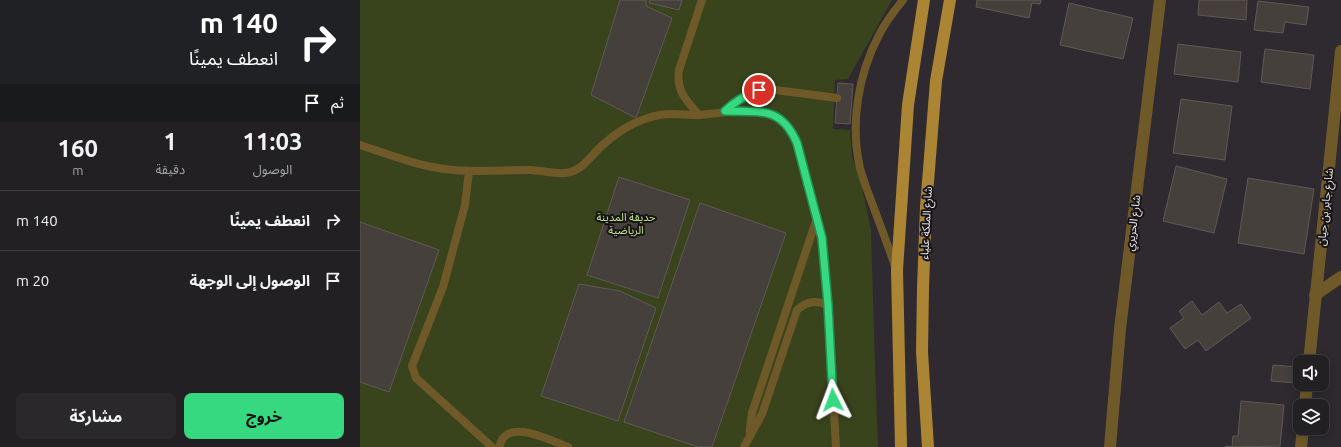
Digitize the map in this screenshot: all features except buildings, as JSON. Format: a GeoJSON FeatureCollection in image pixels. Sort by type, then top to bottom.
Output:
{"type":"FeatureCollection","features":[{"type":"Feature","properties":{"kind":"main road"},"geometry":{"type":"LineString","coordinates":[[901,447],[897,270],[908,105],[924,0]]}},
{"type":"Feature","properties":{"kind":"main road","name":"شارع الملكة علياء"},"geometry":{"type":"LineString","coordinates":[[928,447],[922,352],[926,207],[936,81],[950,0]]}},
{"type":"Feature","properties":{"kind":"street","name":"شارع الحريري"},"geometry":{"type":"LineString","coordinates":[[1110,447],[1120,329],[1160,0]]}},
{"type":"Feature","properties":{"kind":"street","name":"شارع جابر بن حيان"},"geometry":{"type":"LineString","coordinates":[[1310,355],[1315,295],[1337,122],[1341,51]]}},
{"type":"Feature","properties":{"kind":"street"},"geometry":{"type":"LineString","coordinates":[[1315,295],[1341,277]]}},
{"type":"Feature","properties":{"kind":"street"},"geometry":{"type":"LineString","coordinates":[[1301,447],[1302,435]]}},
{"type":"Feature","properties":{"kind":"lane"},"geometry":{"type":"LineString","coordinates":[[699,115],[681,93],[678,78],[679,70],[702,0]]}},
{"type":"Feature","properties":{"kind":"lane"},"geometry":{"type":"LineString","coordinates":[[897,270],[866,189],[860,167],[857,145],[855,100],[869,56],[879,35],[902,0]]}},
{"type":"Feature","properties":{"kind":"lane"},"geometry":{"type":"LineString","coordinates":[[725,111],[745,95],[759,90],[774,90],[837,98]]}},
{"type":"Feature","properties":{"kind":"lane"},"geometry":{"type":"LineString","coordinates":[[360,145],[422,165],[445,169],[469,171],[537,170],[563,173],[574,171],[584,165],[604,144],[619,132],[652,116],[668,114],[699,115],[725,111],[758,112],[771,114],[783,121],[792,131],[797,143],[818,216],[822,238],[825,260],[836,447]]}},
{"type":"Feature","properties":{"kind":"lane"},"geometry":{"type":"LineString","coordinates":[[469,171],[465,205],[443,287],[412,366],[416,378],[492,447]]}},
{"type":"Feature","properties":{"kind":"lane"},"geometry":{"type":"LineString","coordinates":[[750,436],[752,412],[818,216]]}},
{"type":"Feature","properties":{"kind":"lane"},"geometry":{"type":"LineString","coordinates":[[744,447],[762,414],[797,310],[803,304],[812,301],[828,305]]}},
{"type":"Feature","properties":{"kind":"lane"},"geometry":{"type":"LineString","coordinates":[[499,447],[504,438],[516,431],[531,433],[568,447]]}},
{"type":"Feature","properties":{"kind":"green space","name":"حديقة المدينة الرياضية"},"geometry":{"type":"Polygon","coordinates":[[[360,0],[892,0],[848,79],[835,80],[833,129],[850,130],[852,157],[860,178],[871,230],[878,447],[360,447],[360,0]]]}},
{"type":"Feature","properties":{"kind":"route"},"geometry":{"type":"LineString","coordinates":[[759,90],[745,95],[725,111],[771,114],[783,121],[792,131],[797,143],[818,216],[822,238],[825,260],[833,400]]}}]}
